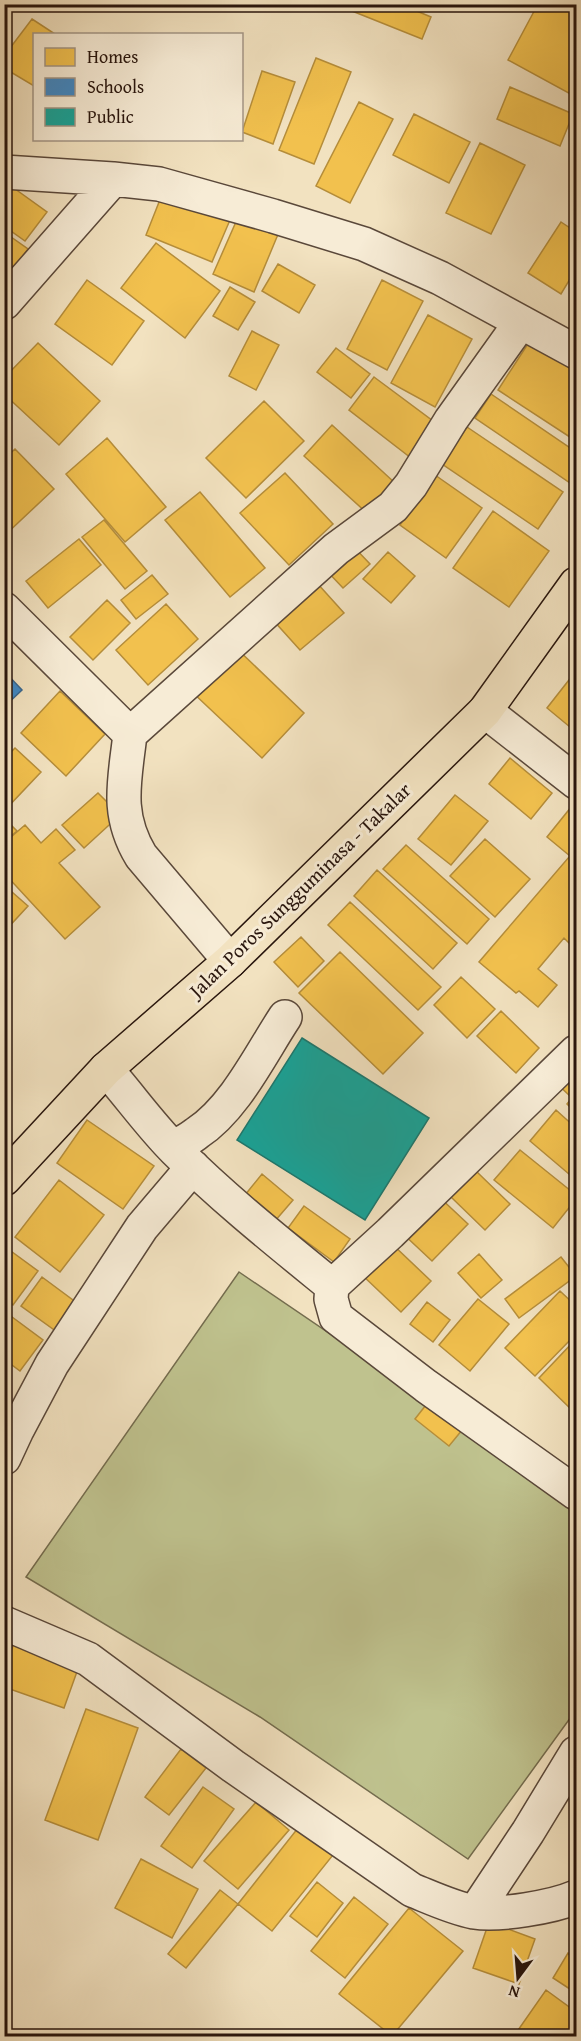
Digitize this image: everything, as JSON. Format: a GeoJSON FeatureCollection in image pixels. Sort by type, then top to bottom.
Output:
{"type":"FeatureCollection","features":[{"type":"Feature","properties":{"kind":"highway","name":"Jalan Poros Sungguminasa - Takalar"},"geometry":{"type":"LineString","coordinates":[[4,1179],[106,1069],[230,961],[485,711],[576,584]]}},
{"type":"Feature","properties":{"kind":"street"},"geometry":{"type":"LineString","coordinates":[[4,172],[159,184],[364,244],[440,278],[576,352]]}},
{"type":"Feature","properties":{"kind":"street"},"geometry":{"type":"LineString","coordinates":[[4,303],[113,179]]}},
{"type":"Feature","properties":{"kind":"street"},"geometry":{"type":"LineString","coordinates":[[230,961],[141,856],[131,840],[125,821],[123,798],[130,734],[336,549],[393,507],[411,485],[451,420],[522,322]]}},
{"type":"Feature","properties":{"kind":"street"},"geometry":{"type":"LineString","coordinates":[[4,609],[130,734]]}},
{"type":"Feature","properties":{"kind":"street"},"geometry":{"type":"LineString","coordinates":[[485,711],[576,782]]}},
{"type":"Feature","properties":{"kind":"street"},"geometry":{"type":"LineString","coordinates":[[4,1458],[52,1364],[142,1227],[198,1133],[222,1111],[232,1098],[285,1017]]}},
{"type":"Feature","properties":{"kind":"street"},"geometry":{"type":"LineString","coordinates":[[576,1052],[398,1226],[332,1286],[331,1299],[336,1317],[426,1386],[576,1493]]}},
{"type":"Feature","properties":{"kind":"street"},"geometry":{"type":"LineString","coordinates":[[106,1069],[183,1157],[267,1233],[332,1286]]}},
{"type":"Feature","properties":{"kind":"street"},"geometry":{"type":"LineString","coordinates":[[4,1623],[88,1659],[233,1766],[412,1890],[475,1912],[515,1912],[576,1896]]}},
{"type":"Feature","properties":{"kind":"street"},"geometry":{"type":"LineString","coordinates":[[475,1912],[528,1832],[576,1753]]}},
{"type":"Feature","properties":{"kind":"green space"},"geometry":{"type":"Polygon","coordinates":[[[239,1272],[576,1501],[576,1710],[468,1859],[260,1717],[26,1577],[239,1272]]]}},
{"type":"Feature","properties":{"kind":"building: Homes"},"geometry":{"type":"Polygon","coordinates":[[[343,4],[400,4],[431,17],[422,39],[342,7],[343,4]]]}},
{"type":"Feature","properties":{"kind":"building: Homes"},"geometry":{"type":"Polygon","coordinates":[[[538,4],[576,4],[576,97],[508,60],[538,4]]]}},
{"type":"Feature","properties":{"kind":"building: Homes"},"geometry":{"type":"Polygon","coordinates":[[[32,19],[53,33],[33,33],[33,85],[4,68],[4,56],[32,19]]]}},
{"type":"Feature","properties":{"kind":"building: Homes"},"geometry":{"type":"Polygon","coordinates":[[[316,58],[351,72],[314,164],[279,150],[316,58]]]}},
{"type":"Feature","properties":{"kind":"building: Homes"},"geometry":{"type":"Polygon","coordinates":[[[262,71],[295,82],[273,144],[243,132],[262,71]]]}},
{"type":"Feature","properties":{"kind":"building: Homes"},"geometry":{"type":"Polygon","coordinates":[[[510,87],[573,114],[560,146],[497,119],[510,87]]]}},
{"type":"Feature","properties":{"kind":"building: Homes"},"geometry":{"type":"Polygon","coordinates":[[[359,102],[393,119],[350,203],[316,186],[359,102]]]}},
{"type":"Feature","properties":{"kind":"building: Homes"},"geometry":{"type":"Polygon","coordinates":[[[414,114],[470,142],[449,183],[393,155],[414,114]]]}},
{"type":"Feature","properties":{"kind":"building: Homes"},"geometry":{"type":"Polygon","coordinates":[[[480,143],[525,165],[491,234],[446,213],[480,143]]]}},
{"type":"Feature","properties":{"kind":"building: Homes"},"geometry":{"type":"Polygon","coordinates":[[[4,181],[47,212],[25,241],[4,226],[4,181]]]}},
{"type":"Feature","properties":{"kind":"building: Homes"},"geometry":{"type":"Polygon","coordinates":[[[163,192],[230,220],[212,262],[146,235],[163,192]]]}},
{"type":"Feature","properties":{"kind":"building: Homes"},"geometry":{"type":"Polygon","coordinates":[[[239,215],[279,232],[254,292],[213,274],[239,215]]]}},
{"type":"Feature","properties":{"kind":"building: Homes"},"geometry":{"type":"Polygon","coordinates":[[[561,222],[576,232],[576,269],[561,294],[528,273],[561,222]]]}},
{"type":"Feature","properties":{"kind":"building: Homes"},"geometry":{"type":"Polygon","coordinates":[[[4,232],[28,249],[6,279],[4,278],[4,232]]]}},
{"type":"Feature","properties":{"kind":"building: Homes"},"geometry":{"type":"Polygon","coordinates":[[[156,243],[220,291],[185,338],[121,288],[156,243]]]}},
{"type":"Feature","properties":{"kind":"building: Homes"},"geometry":{"type":"Polygon","coordinates":[[[278,264],[315,285],[299,313],[262,291],[278,264]]]}},
{"type":"Feature","properties":{"kind":"building: Homes"},"geometry":{"type":"Polygon","coordinates":[[[87,280],[144,321],[112,365],[55,324],[87,280]]]}},
{"type":"Feature","properties":{"kind":"building: Homes"},"geometry":{"type":"Polygon","coordinates":[[[382,280],[423,301],[387,370],[347,349],[382,280]]]}},
{"type":"Feature","properties":{"kind":"building: Homes"},"geometry":{"type":"Polygon","coordinates":[[[230,287],[255,302],[238,330],[213,316],[230,287]]]}},
{"type":"Feature","properties":{"kind":"building: Homes"},"geometry":{"type":"Polygon","coordinates":[[[428,315],[472,339],[435,407],[391,383],[428,315]]]}},
{"type":"Feature","properties":{"kind":"building: Homes"},"geometry":{"type":"Polygon","coordinates":[[[252,331],[279,345],[256,390],[229,376],[252,331]]]}},
{"type":"Feature","properties":{"kind":"building: Homes"},"geometry":{"type":"Polygon","coordinates":[[[533,336],[576,364],[576,441],[498,390],[533,336]]]}},
{"type":"Feature","properties":{"kind":"building: Homes"},"geometry":{"type":"Polygon","coordinates":[[[38,343],[100,401],[59,445],[4,394],[4,378],[38,343]]]}},
{"type":"Feature","properties":{"kind":"building: Homes"},"geometry":{"type":"Polygon","coordinates":[[[336,348],[370,374],[351,398],[317,372],[336,348]]]}},
{"type":"Feature","properties":{"kind":"building: Homes"},"geometry":{"type":"Polygon","coordinates":[[[374,377],[437,424],[411,458],[349,410],[374,377]]]}},
{"type":"Feature","properties":{"kind":"building: Homes"},"geometry":{"type":"Polygon","coordinates":[[[491,394],[576,452],[576,487],[475,418],[491,394]]]}},
{"type":"Feature","properties":{"kind":"building: Homes"},"geometry":{"type":"Polygon","coordinates":[[[264,401],[304,441],[246,498],[206,458],[264,401]]]}},
{"type":"Feature","properties":{"kind":"building: Homes"},"geometry":{"type":"Polygon","coordinates":[[[332,425],[395,483],[368,514],[304,456],[332,425]]]}},
{"type":"Feature","properties":{"kind":"building: Homes"},"geometry":{"type":"Polygon","coordinates":[[[467,427],[563,492],[538,529],[442,464],[467,427]]]}},
{"type":"Feature","properties":{"kind":"building: Homes"},"geometry":{"type":"Polygon","coordinates":[[[107,438],[166,507],[125,542],[66,474],[107,438]]]}},
{"type":"Feature","properties":{"kind":"building: Homes"},"geometry":{"type":"Polygon","coordinates":[[[15,449],[54,489],[4,536],[4,459],[15,449]]]}},
{"type":"Feature","properties":{"kind":"building: Homes"},"geometry":{"type":"Polygon","coordinates":[[[285,473],[333,524],[289,565],[240,513],[285,473]]]}},
{"type":"Feature","properties":{"kind":"building: Homes"},"geometry":{"type":"Polygon","coordinates":[[[435,475],[482,508],[446,558],[400,525],[435,475]]]}},
{"type":"Feature","properties":{"kind":"building: Homes"},"geometry":{"type":"Polygon","coordinates":[[[200,492],[265,568],[230,597],[165,520],[200,492]]]}},
{"type":"Feature","properties":{"kind":"building: Homes"},"geometry":{"type":"Polygon","coordinates":[[[493,511],[549,551],[509,607],[453,568],[493,511]]]}},
{"type":"Feature","properties":{"kind":"building: Homes"},"geometry":{"type":"Polygon","coordinates":[[[104,520],[147,571],[125,589],[82,537],[104,520]]]}},
{"type":"Feature","properties":{"kind":"building: Homes"},"geometry":{"type":"Polygon","coordinates":[[[79,539],[101,565],[48,608],[26,581],[79,539]]]}},
{"type":"Feature","properties":{"kind":"building: Homes"},"geometry":{"type":"Polygon","coordinates":[[[351,544],[370,564],[343,588],[325,569],[351,544]]]}},
{"type":"Feature","properties":{"kind":"building: Homes"},"geometry":{"type":"Polygon","coordinates":[[[388,552],[415,576],[391,603],[363,579],[388,552]]]}},
{"type":"Feature","properties":{"kind":"building: Homes"},"geometry":{"type":"Polygon","coordinates":[[[152,575],[168,594],[136,619],[121,600],[152,575]]]}},
{"type":"Feature","properties":{"kind":"building: Homes"},"geometry":{"type":"Polygon","coordinates":[[[317,583],[344,613],[300,650],[273,620],[317,583]]]}},
{"type":"Feature","properties":{"kind":"building: Homes"},"geometry":{"type":"Polygon","coordinates":[[[107,600],[130,623],[93,660],[70,637],[107,600]]]}},
{"type":"Feature","properties":{"kind":"building: Homes"},"geometry":{"type":"Polygon","coordinates":[[[166,604],[198,639],[148,685],[116,650],[166,604]]]}},
{"type":"Feature","properties":{"kind":"building: Homes"},"geometry":{"type":"Polygon","coordinates":[[[234,646],[304,713],[262,758],[191,691],[234,646]]]}},
{"type":"Feature","properties":{"kind":"building: Homes"},"geometry":{"type":"Polygon","coordinates":[[[576,671],[576,732],[547,708],[576,671]]]}},
{"type":"Feature","properties":{"kind":"building: Homes"},"geometry":{"type":"Polygon","coordinates":[[[60,691],[105,734],[66,776],[21,733],[60,691]]]}},
{"type":"Feature","properties":{"kind":"building: Homes"},"geometry":{"type":"Polygon","coordinates":[[[15,748],[41,772],[4,811],[4,759],[15,748]]]}},
{"type":"Feature","properties":{"kind":"building: Homes"},"geometry":{"type":"Polygon","coordinates":[[[510,758],[552,793],[531,819],[489,784],[510,758]]]}},
{"type":"Feature","properties":{"kind":"building: Homes"},"geometry":{"type":"Polygon","coordinates":[[[98,793],[120,815],[84,848],[62,825],[98,793]]]}},
{"type":"Feature","properties":{"kind":"building: Homes"},"geometry":{"type":"Polygon","coordinates":[[[455,795],[488,821],[451,865],[418,839],[455,795]]]}},
{"type":"Feature","properties":{"kind":"building: Homes"},"geometry":{"type":"Polygon","coordinates":[[[576,801],[576,861],[547,837],[576,801]]]}},
{"type":"Feature","properties":{"kind":"building: Homes"},"geometry":{"type":"Polygon","coordinates":[[[4,818],[17,831],[4,842],[4,818]]]}},
{"type":"Feature","properties":{"kind":"building: Homes"},"geometry":{"type":"Polygon","coordinates":[[[25,825],[41,843],[56,829],[75,850],[59,863],[100,907],[65,939],[4,873],[4,843],[25,825]]]}},
{"type":"Feature","properties":{"kind":"building: Homes"},"geometry":{"type":"Polygon","coordinates":[[[485,839],[530,879],[495,917],[450,876],[485,839]]]}},
{"type":"Feature","properties":{"kind":"building: Homes"},"geometry":{"type":"Polygon","coordinates":[[[406,845],[489,919],[467,944],[383,869],[406,845]]]}},
{"type":"Feature","properties":{"kind":"building: Homes"},"geometry":{"type":"Polygon","coordinates":[[[569,857],[576,864],[576,950],[564,938],[538,969],[557,985],[538,1007],[519,991],[516,993],[479,962],[569,857]]]}},
{"type":"Feature","properties":{"kind":"building: Homes"},"geometry":{"type":"Polygon","coordinates":[[[377,870],[457,943],[433,969],[354,896],[377,870]]]}},
{"type":"Feature","properties":{"kind":"building: Homes"},"geometry":{"type":"Polygon","coordinates":[[[4,885],[28,906],[4,932],[4,885]]]}},
{"type":"Feature","properties":{"kind":"building: Homes"},"geometry":{"type":"Polygon","coordinates":[[[350,902],[441,987],[418,1010],[328,925],[350,902]]]}},
{"type":"Feature","properties":{"kind":"building: Homes"},"geometry":{"type":"Polygon","coordinates":[[[301,937],[324,961],[298,987],[274,962],[301,937]]]}},
{"type":"Feature","properties":{"kind":"building: Homes"},"geometry":{"type":"Polygon","coordinates":[[[340,952],[423,1033],[383,1074],[299,993],[340,952]]]}},
{"type":"Feature","properties":{"kind":"building: Homes"},"geometry":{"type":"Polygon","coordinates":[[[461,977],[495,1009],[467,1038],[434,1005],[461,977]]]}},
{"type":"Feature","properties":{"kind":"building: Homes"},"geometry":{"type":"Polygon","coordinates":[[[501,1011],[539,1048],[516,1073],[477,1036],[501,1011]]]}},
{"type":"Feature","properties":{"kind":"building: Homes"},"geometry":{"type":"Polygon","coordinates":[[[576,1065],[576,1091],[571,1097],[553,1080],[576,1065]]]}},
{"type":"Feature","properties":{"kind":"building: Homes"},"geometry":{"type":"Polygon","coordinates":[[[576,1093],[576,1113],[567,1104],[576,1093]]]}},
{"type":"Feature","properties":{"kind":"building: Homes"},"geometry":{"type":"Polygon","coordinates":[[[556,1110],[576,1128],[576,1180],[530,1141],[556,1110]]]}},
{"type":"Feature","properties":{"kind":"building: Homes"},"geometry":{"type":"Polygon","coordinates":[[[87,1120],[154,1166],[123,1209],[57,1163],[87,1120]]]}},
{"type":"Feature","properties":{"kind":"building: Homes"},"geometry":{"type":"Polygon","coordinates":[[[520,1150],[576,1195],[576,1199],[553,1228],[494,1180],[520,1150]]]}},
{"type":"Feature","properties":{"kind":"building: Homes"},"geometry":{"type":"Polygon","coordinates":[[[476,1171],[510,1204],[485,1230],[451,1197],[476,1171]]]}},
{"type":"Feature","properties":{"kind":"building: Homes"},"geometry":{"type":"Polygon","coordinates":[[[262,1174],[293,1200],[275,1221],[245,1195],[262,1174]]]}},
{"type":"Feature","properties":{"kind":"building: Homes"},"geometry":{"type":"Polygon","coordinates":[[[59,1180],[104,1215],[60,1272],[15,1237],[59,1180]]]}},
{"type":"Feature","properties":{"kind":"building: Homes"},"geometry":{"type":"Polygon","coordinates":[[[436,1194],[468,1224],[432,1261],[400,1231],[436,1194]]]}},
{"type":"Feature","properties":{"kind":"building: Homes"},"geometry":{"type":"Polygon","coordinates":[[[304,1206],[350,1239],[334,1262],[288,1228],[304,1206]]]}},
{"type":"Feature","properties":{"kind":"building: Homes"},"geometry":{"type":"Polygon","coordinates":[[[390,1242],[431,1281],[401,1312],[360,1273],[390,1242]]]}},
{"type":"Feature","properties":{"kind":"building: Homes"},"geometry":{"type":"Polygon","coordinates":[[[4,1246],[38,1271],[13,1305],[4,1299],[4,1246]]]}},
{"type":"Feature","properties":{"kind":"building: Homes"},"geometry":{"type":"Polygon","coordinates":[[[479,1254],[502,1280],[481,1298],[458,1273],[479,1254]]]}},
{"type":"Feature","properties":{"kind":"building: Homes"},"geometry":{"type":"Polygon","coordinates":[[[561,1257],[576,1276],[519,1318],[505,1299],[561,1257]]]}},
{"type":"Feature","properties":{"kind":"building: Homes"},"geometry":{"type":"Polygon","coordinates":[[[42,1277],[85,1309],[64,1337],[21,1306],[42,1277]]]}},
{"type":"Feature","properties":{"kind":"building: Homes"},"geometry":{"type":"Polygon","coordinates":[[[560,1291],[576,1306],[576,1334],[535,1376],[505,1348],[560,1291]]]}},
{"type":"Feature","properties":{"kind":"building: Homes"},"geometry":{"type":"Polygon","coordinates":[[[478,1299],[509,1324],[470,1371],[439,1345],[478,1299]]]}},
{"type":"Feature","properties":{"kind":"building: Homes"},"geometry":{"type":"Polygon","coordinates":[[[427,1302],[450,1320],[433,1342],[410,1324],[427,1302]]]}},
{"type":"Feature","properties":{"kind":"building: Homes"},"geometry":{"type":"Polygon","coordinates":[[[4,1311],[43,1340],[20,1371],[4,1359],[4,1311]]]}},
{"type":"Feature","properties":{"kind":"building: Homes"},"geometry":{"type":"Polygon","coordinates":[[[576,1339],[576,1414],[539,1378],[576,1339]]]}},
{"type":"Feature","properties":{"kind":"building: Homes"},"geometry":{"type":"Polygon","coordinates":[[[433,1396],[467,1424],[449,1446],[415,1419],[433,1396]]]}},
{"type":"Feature","properties":{"kind":"building: Homes"},"geometry":{"type":"Polygon","coordinates":[[[14,1643],[79,1666],[64,1708],[4,1687],[4,1670],[14,1643]]]}},
{"type":"Feature","properties":{"kind":"building: Homes"},"geometry":{"type":"Polygon","coordinates":[[[86,1709],[138,1728],[98,1840],[45,1820],[86,1709]]]}},
{"type":"Feature","properties":{"kind":"building: Homes"},"geometry":{"type":"Polygon","coordinates":[[[181,1749],[206,1768],[169,1815],[145,1797],[181,1749]]]}},
{"type":"Feature","properties":{"kind":"building: Homes"},"geometry":{"type":"Polygon","coordinates":[[[203,1787],[234,1809],[192,1868],[161,1846],[203,1787]]]}},
{"type":"Feature","properties":{"kind":"building: Homes"},"geometry":{"type":"Polygon","coordinates":[[[256,1802],[289,1830],[238,1889],[204,1861],[256,1802]]]}},
{"type":"Feature","properties":{"kind":"building: Homes"},"geometry":{"type":"Polygon","coordinates":[[[298,1828],[333,1855],[272,1931],[238,1904],[298,1828]]]}},
{"type":"Feature","properties":{"kind":"building: Homes"},"geometry":{"type":"Polygon","coordinates":[[[141,1859],[198,1889],[172,1938],[115,1908],[141,1859]]]}},
{"type":"Feature","properties":{"kind":"building: Homes"},"geometry":{"type":"Polygon","coordinates":[[[317,1882],[343,1903],[317,1937],[290,1916],[317,1882]]]}},
{"type":"Feature","properties":{"kind":"building: Homes"},"geometry":{"type":"Polygon","coordinates":[[[220,1890],[238,1904],[186,1968],[168,1954],[220,1890]]]}},
{"type":"Feature","properties":{"kind":"building: Homes"},"geometry":{"type":"Polygon","coordinates":[[[354,1897],[388,1924],[345,1978],[311,1951],[354,1897]]]}},
{"type":"Feature","properties":{"kind":"building: Homes"},"geometry":{"type":"Polygon","coordinates":[[[409,1908],[463,1951],[392,2036],[339,1994],[409,1908]]]}},
{"type":"Feature","properties":{"kind":"building: Homes"},"geometry":{"type":"Polygon","coordinates":[[[489,1922],[535,1939],[519,1984],[473,1968],[489,1922]]]}},
{"type":"Feature","properties":{"kind":"building: Homes"},"geometry":{"type":"Polygon","coordinates":[[[568,1953],[576,1958],[576,1993],[553,1978],[568,1953]]]}},
{"type":"Feature","properties":{"kind":"building: Homes"},"geometry":{"type":"Polygon","coordinates":[[[546,1990],[576,2012],[576,2036],[521,2036],[516,2033],[546,1990]]]}},
{"type":"Feature","properties":{"kind":"building: Schools"},"geometry":{"type":"Polygon","coordinates":[[[4,671],[22,690],[4,707],[4,671]]]}},
{"type":"Feature","properties":{"kind":"building: Public"},"geometry":{"type":"Polygon","coordinates":[[[302,1038],[429,1118],[365,1220],[237,1140],[302,1038]]]}}]}
